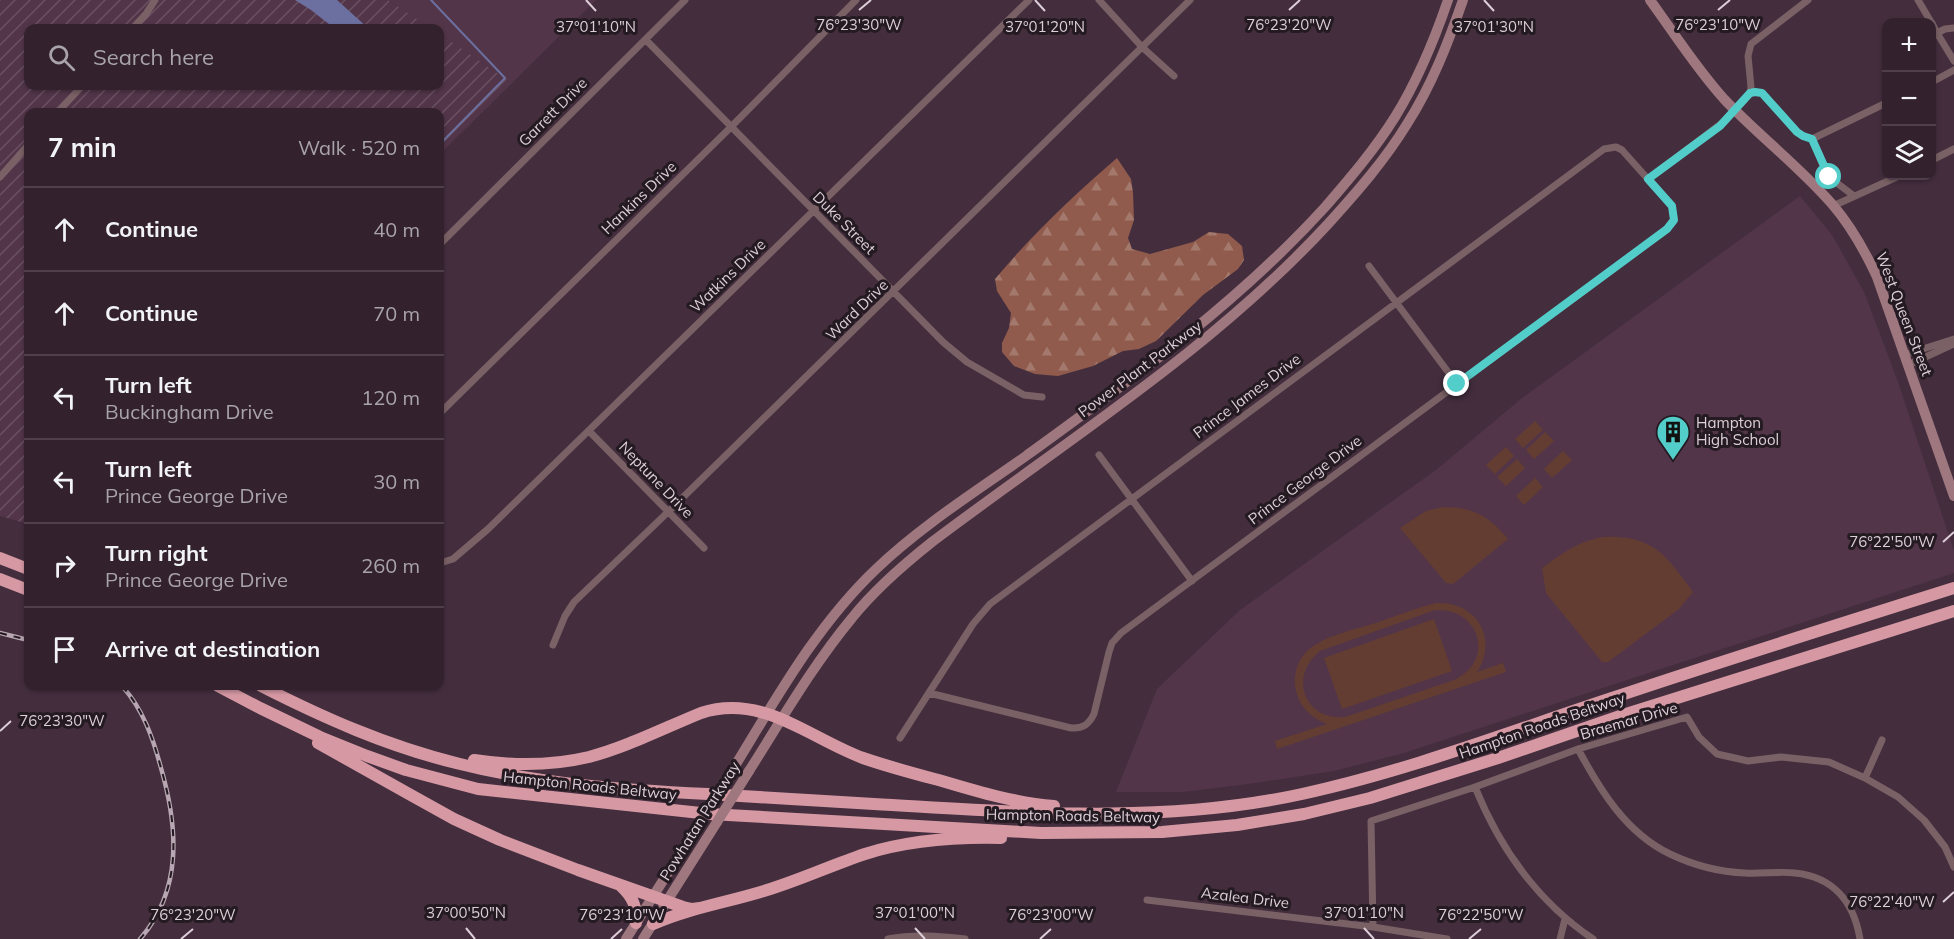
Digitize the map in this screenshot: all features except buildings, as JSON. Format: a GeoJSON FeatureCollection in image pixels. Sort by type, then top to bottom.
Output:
{"type":"FeatureCollection","features":[{"type":"Feature","properties":{"kind":"highway"},"geometry":{"type":"LineString","coordinates":[[0,558],[24,567]]}},
{"type":"Feature","properties":{"kind":"highway"},"geometry":{"type":"LineString","coordinates":[[0,579],[24,588]]}},
{"type":"Feature","properties":{"kind":"highway","name":"Hampton Roads Beltway"},"geometry":{"type":"LineString","coordinates":[[269,690],[350,729],[416,752],[500,773],[570,785],[1083,815],[1172,812],[1293,796],[1369,778],[1952,588]]}},
{"type":"Feature","properties":{"kind":"highway","name":"Hampton Roads Beltway"},"geometry":{"type":"LineString","coordinates":[[226,690],[260,708],[367,756],[406,770],[478,789],[710,814],[1041,833],[1120,834],[1203,829],[1304,814],[1370,798],[1498,758],[1626,714],[1954,611]]}},
{"type":"Feature","properties":{"kind":"highway"},"geometry":{"type":"LineString","coordinates":[[416,752],[506,765],[546,764],[575,760],[605,752],[715,708],[729,707],[782,719],[870,760],[979,792],[1020,801],[1061,806],[1083,815]]}},
{"type":"Feature","properties":{"kind":"highway"},"geometry":{"type":"LineString","coordinates":[[260,708],[335,753],[454,819],[504,841],[617,884],[692,909],[700,908]]}},
{"type":"Feature","properties":{"kind":"highway"},"geometry":{"type":"LineString","coordinates":[[653,924],[700,908],[766,891],[867,853],[937,840],[1010,839],[1041,833]]}},
{"type":"Feature","properties":{"kind":"highway"},"geometry":{"type":"LineString","coordinates":[[617,884],[628,894],[635,905],[636,923]]}},
{"type":"Feature","properties":{"kind":"main road","name":"Power Plant Parkway"},"geometry":{"type":"LineString","coordinates":[[767,714],[823,629],[877,568],[918,533],[1173,348],[1234,297],[1302,232],[1365,161],[1395,118],[1425,62],[1448,0]]}},
{"type":"Feature","properties":{"kind":"main road","name":"Power Plant Parkway"},"geometry":{"type":"LineString","coordinates":[[782,719],[836,638],[853,616],[891,577],[932,542],[1139,391],[1202,342],[1293,262],[1359,190],[1407,124],[1445,52],[1463,0]]}},
{"type":"Feature","properties":{"kind":"main road","name":"West Queen Street"},"geometry":{"type":"LineString","coordinates":[[1650,0],[1705,76],[1735,110],[1808,179],[1833,206],[1854,234],[1871,263],[1954,496]]}},
{"type":"Feature","properties":{"kind":"main road","name":"Powhatan Parkway"},"geometry":{"type":"LineString","coordinates":[[626,939],[767,714]]}},
{"type":"Feature","properties":{"kind":"main road","name":"Powhatan Parkway"},"geometry":{"type":"LineString","coordinates":[[643,939],[782,719]]}},
{"type":"Feature","properties":{"kind":"street"},"geometry":{"type":"LineString","coordinates":[[137,24],[155,0]]}},
{"type":"Feature","properties":{"kind":"street","name":"Garrett Drive"},"geometry":{"type":"LineString","coordinates":[[444,239],[685,0]]}},
{"type":"Feature","properties":{"kind":"street","name":"Hankins Drive"},"geometry":{"type":"LineString","coordinates":[[444,409],[731,127],[856,0]]}},
{"type":"Feature","properties":{"kind":"street","name":"Watkins Drive"},"geometry":{"type":"LineString","coordinates":[[444,562],[453,559],[488,529],[1029,0]]}},
{"type":"Feature","properties":{"kind":"street"},"geometry":{"type":"LineString","coordinates":[[1098,0],[1142,47],[1174,76]]}},
{"type":"Feature","properties":{"kind":"street","name":"Ward Drive"},"geometry":{"type":"LineString","coordinates":[[553,645],[561,623],[574,602],[668,513],[1190,0]]}},
{"type":"Feature","properties":{"kind":"street"},"geometry":{"type":"LineString","coordinates":[[1648,179],[1720,126],[1735,110],[1750,93],[1748,56],[1751,44],[1808,0]]}},
{"type":"Feature","properties":{"kind":"street"},"geometry":{"type":"LineString","coordinates":[[1918,0],[1928,18]]}},
{"type":"Feature","properties":{"kind":"street"},"geometry":{"type":"LineString","coordinates":[[1954,28],[1937,33],[1954,61]]}},
{"type":"Feature","properties":{"kind":"street","name":"Duke Street"},"geometry":{"type":"LineString","coordinates":[[646,40],[943,342],[967,362],[1024,395],[1042,397]]}},
{"type":"Feature","properties":{"kind":"street"},"geometry":{"type":"LineString","coordinates":[[1936,80],[1954,70]]}},
{"type":"Feature","properties":{"kind":"street"},"geometry":{"type":"LineString","coordinates":[[62,108],[78,90]]}},
{"type":"Feature","properties":{"kind":"street"},"geometry":{"type":"LineString","coordinates":[[1750,93],[1762,93],[1797,132],[1812,139],[1882,105]]}},
{"type":"Feature","properties":{"kind":"street"},"geometry":{"type":"LineString","coordinates":[[1812,139],[1829,177],[1854,196]]}},
{"type":"Feature","properties":{"kind":"street","name":"Prince James Drive"},"geometry":{"type":"LineString","coordinates":[[900,738],[983,611],[1131,499],[1604,149],[1610,147],[1622,150],[1648,179]]}},
{"type":"Feature","properties":{"kind":"street"},"geometry":{"type":"LineString","coordinates":[[1,174],[24,149]]}},
{"type":"Feature","properties":{"kind":"street"},"geometry":{"type":"LineString","coordinates":[[1936,158],[1954,150]]}},
{"type":"Feature","properties":{"kind":"street","name":"Prince George Drive"},"geometry":{"type":"LineString","coordinates":[[929,693],[1071,728],[1085,726],[1094,714],[1106,661],[1117,637],[1667,229],[1674,220],[1672,206],[1648,179]]}},
{"type":"Feature","properties":{"kind":"street"},"geometry":{"type":"LineString","coordinates":[[1833,206],[1890,180]]}},
{"type":"Feature","properties":{"kind":"street"},"geometry":{"type":"LineString","coordinates":[[1369,266],[1457,384]]}},
{"type":"Feature","properties":{"kind":"street"},"geometry":{"type":"LineString","coordinates":[[1906,360],[1954,339]]}},
{"type":"Feature","properties":{"kind":"street"},"geometry":{"type":"LineString","coordinates":[[1906,360],[1954,344]]}},
{"type":"Feature","properties":{"kind":"street","name":"Neptune Drive"},"geometry":{"type":"LineString","coordinates":[[589,430],[704,548]]}},
{"type":"Feature","properties":{"kind":"street"},"geometry":{"type":"LineString","coordinates":[[1099,455],[1192,580]]}},
{"type":"Feature","properties":{"kind":"street","name":"Braemar Drive"},"geometry":{"type":"LineString","coordinates":[[1372,927],[1371,821],[1475,787],[1578,749],[1687,717],[1699,737],[1718,754],[1748,761],[1781,757],[1829,762],[1865,778],[1898,797],[1924,820],[1945,847],[1954,867]]}},
{"type":"Feature","properties":{"kind":"street"},"geometry":{"type":"LineString","coordinates":[[1865,778],[1882,740]]}},
{"type":"Feature","properties":{"kind":"street"},"geometry":{"type":"LineString","coordinates":[[1578,749],[1598,787],[1623,818],[1647,840],[1686,862],[1716,870],[1744,873],[1795,873],[1828,884],[1845,898],[1854,914],[1860,939]]}},
{"type":"Feature","properties":{"kind":"street"},"geometry":{"type":"LineString","coordinates":[[1475,787],[1488,817],[1510,855],[1534,888],[1565,919],[1593,939]]}},
{"type":"Feature","properties":{"kind":"street","name":"Azalea Drive"},"geometry":{"type":"LineString","coordinates":[[1147,900],[1372,927],[1447,939]]}},
{"type":"Feature","properties":{"kind":"street"},"geometry":{"type":"LineString","coordinates":[[1560,939],[1565,919]]}},
{"type":"Feature","properties":{"kind":"street"},"geometry":{"type":"LineString","coordinates":[[888,939],[936,935],[965,939]]}},
{"type":"Feature","properties":{"kind":"shaded area"},"geometry":{"type":"Polygon","coordinates":[[[0,0],[388,0],[425,24],[24,24],[24,90],[444,90],[444,37],[512,83],[444,150],[444,108],[24,108],[24,523],[0,516],[0,0]]]}},
{"type":"Feature","properties":{"kind":"shaded area"},"geometry":{"type":"Polygon","coordinates":[[[388,0],[596,0],[512,83],[444,37],[444,24],[425,24],[388,0]]]}},
{"type":"Feature","properties":{"kind":"shaded area","name":"Hampton High School"},"geometry":{"type":"Polygon","coordinates":[[[1800,196],[1832,235],[1864,292],[1898,382],[1954,551],[1954,573],[1404,753],[1334,771],[1248,784],[1183,792],[1116,792],[1157,689],[1240,610],[1436,470],[1521,399],[1800,196]]]}},
{"type":"Feature","properties":{"kind":"shaded area"},"geometry":{"type":"Polygon","coordinates":[[[1535,421],[1543,430],[1523,448],[1515,439],[1535,421]]]}},
{"type":"Feature","properties":{"kind":"shaded area"},"geometry":{"type":"Polygon","coordinates":[[[1545,432],[1554,441],[1534,459],[1526,450],[1545,432]]]}},
{"type":"Feature","properties":{"kind":"shaded area"},"geometry":{"type":"Polygon","coordinates":[[[1506,447],[1514,456],[1495,474],[1486,465],[1506,447]]]}},
{"type":"Feature","properties":{"kind":"shaded area"},"geometry":{"type":"Polygon","coordinates":[[[1563,451],[1572,460],[1552,478],[1544,469],[1563,451]]]}},
{"type":"Feature","properties":{"kind":"shaded area"},"geometry":{"type":"Polygon","coordinates":[[[1517,459],[1525,468],[1506,486],[1497,477],[1517,459]]]}},
{"type":"Feature","properties":{"kind":"shaded area"},"geometry":{"type":"Polygon","coordinates":[[[1535,478],[1543,487],[1524,505],[1516,496],[1535,478]]]}},
{"type":"Feature","properties":{"kind":"shaded area"},"geometry":{"type":"Polygon","coordinates":[[[1454,507],[1480,514],[1494,524],[1508,539],[1453,584],[1446,583],[1400,528],[1426,511],[1454,507]]]}},
{"type":"Feature","properties":{"kind":"shaded area"},"geometry":{"type":"Polygon","coordinates":[[[1603,537],[1634,540],[1657,550],[1675,568],[1693,592],[1679,609],[1608,662],[1602,662],[1546,593],[1542,568],[1578,545],[1603,537]]]}},
{"type":"Feature","properties":{"kind":"shaded area"},"geometry":{"type":"Polygon","coordinates":[[[1436,603],[1462,608],[1480,624],[1486,647],[1477,672],[1503,663],[1506,672],[1277,749],[1275,741],[1327,724],[1307,712],[1296,691],[1296,671],[1306,652],[1330,637],[1436,603]],[[1435,610],[1320,651],[1310,661],[1305,672],[1303,684],[1305,695],[1319,712],[1345,717],[1454,680],[1467,671],[1475,661],[1478,649],[1477,637],[1472,626],[1463,617],[1450,611],[1435,610]]]}},
{"type":"Feature","properties":{"kind":"shaded area"},"geometry":{"type":"Polygon","coordinates":[[[1434,619],[1452,671],[1342,709],[1324,658],[1434,619]]]}},
{"type":"Feature","properties":{"kind":"green space"},"geometry":{"type":"Polygon","coordinates":[[[1117,158],[1131,179],[1134,220],[1128,238],[1132,249],[1150,254],[1193,242],[1209,232],[1228,234],[1242,246],[1244,260],[1238,269],[1203,295],[1156,341],[1139,349],[1123,351],[1093,366],[1058,376],[1035,374],[1014,366],[1002,352],[1002,343],[1009,328],[1011,313],[997,291],[995,279],[1054,216],[1117,158]]]}},
{"type":"Feature","properties":{"kind":"water"},"geometry":{"type":"Polygon","coordinates":[[[295,0],[337,0],[364,24],[329,24],[295,0]]]}},
{"type":"Feature","properties":{"kind":"waterway"},"geometry":{"type":"LineString","coordinates":[[431,0],[505,78],[444,140]]}},
{"type":"Feature","properties":{"kind":"railway"},"geometry":{"type":"LineString","coordinates":[[0,633],[24,639]]}},
{"type":"Feature","properties":{"kind":"railway"},"geometry":{"type":"LineString","coordinates":[[125,690],[136,704],[154,746],[167,790],[173,835],[170,879],[164,900],[154,920],[140,939]]}},
{"type":"Feature","properties":{"kind":"place","name":"Hampton High School"},"geometry":{"type":"Point","coordinates":[1673,461]}},
{"type":"Feature","properties":{"kind":"route"},"geometry":{"type":"LineString","coordinates":[[1457,384],[1667,229],[1674,220],[1674,210],[1669,201],[1648,179],[1720,126],[1750,93],[1762,93],[1797,132],[1812,139],[1829,177]]}}]}
